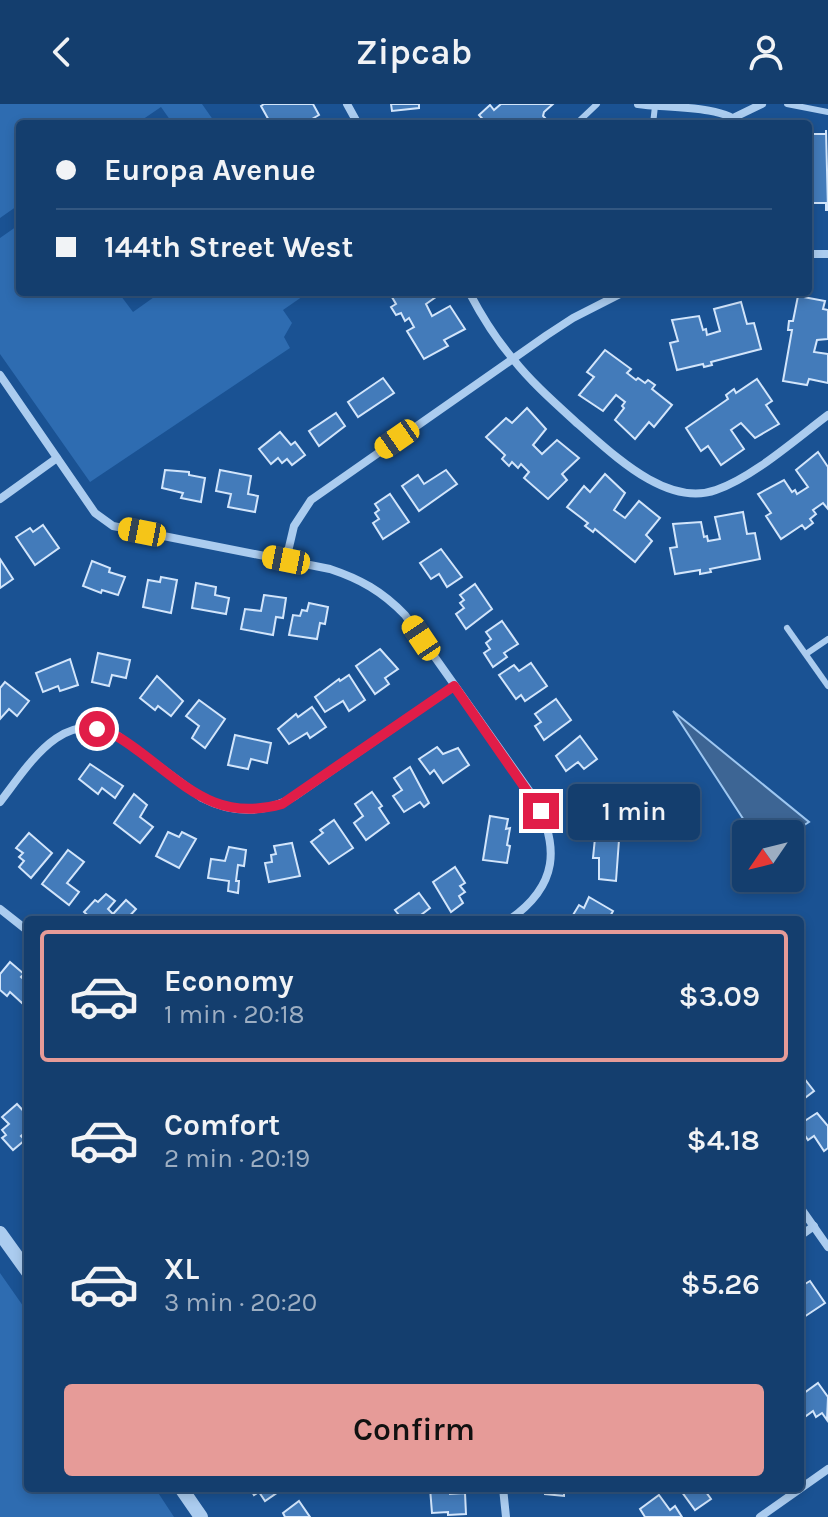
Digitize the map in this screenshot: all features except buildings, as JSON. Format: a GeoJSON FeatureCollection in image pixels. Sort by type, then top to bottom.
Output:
{"type":"FeatureCollection","features":[{"type":"Feature","properties":{"kind":"street"},"geometry":{"type":"LineString","coordinates":[[638,104],[700,109],[734,120]]}},
{"type":"Feature","properties":{"kind":"street"},"geometry":{"type":"LineString","coordinates":[[738,120],[762,104]]}},
{"type":"Feature","properties":{"kind":"street"},"geometry":{"type":"LineString","coordinates":[[472,296],[512,359],[543,392],[626,466],[658,484],[684,493],[714,491],[757,468],[828,415]]}},
{"type":"Feature","properties":{"kind":"street"},"geometry":{"type":"LineString","coordinates":[[286,560],[294,526],[311,500],[573,318],[616,296]]}},
{"type":"Feature","properties":{"kind":"street"},"geometry":{"type":"LineString","coordinates":[[0,375],[95,513],[113,526],[352,576],[381,591],[405,615],[541,811],[552,850],[547,876],[534,900],[514,916]]}},
{"type":"Feature","properties":{"kind":"street"},"geometry":{"type":"LineString","coordinates":[[0,499],[57,458]]}},
{"type":"Feature","properties":{"kind":"street"},"geometry":{"type":"LineString","coordinates":[[0,802],[40,750],[62,734],[86,728],[109,731],[118,736],[214,805],[238,810],[268,808],[295,796],[454,686]]}},
{"type":"Feature","properties":{"kind":"street"},"geometry":{"type":"LineString","coordinates":[[0,909],[24,928]]}},
{"type":"Feature","properties":{"kind":"street"},"geometry":{"type":"LineString","coordinates":[[804,1212],[828,1247]]}},
{"type":"Feature","properties":{"kind":"street"},"geometry":{"type":"LineString","coordinates":[[804,1233],[814,1226]]}},
{"type":"Feature","properties":{"kind":"street"},"geometry":{"type":"LineString","coordinates":[[0,1233],[24,1266]]}},
{"type":"Feature","properties":{"kind":"street"},"geometry":{"type":"LineString","coordinates":[[804,1486],[828,1469]]}},
{"type":"Feature","properties":{"kind":"street"},"geometry":{"type":"LineString","coordinates":[[184,1492],[201,1517]]}},
{"type":"Feature","properties":{"kind":"street"},"geometry":{"type":"LineString","coordinates":[[503,1492],[506,1517]]}},
{"type":"Feature","properties":{"kind":"street"},"geometry":{"type":"LineString","coordinates":[[760,1517],[795,1492]]}},
{"type":"Feature","properties":{"kind":"lane"},"geometry":{"type":"LineString","coordinates":[[580,120],[597,104]]}},
{"type":"Feature","properties":{"kind":"lane"},"geometry":{"type":"LineString","coordinates":[[787,104],[828,112]]}},
{"type":"Feature","properties":{"kind":"lane"},"geometry":{"type":"LineString","coordinates":[[653,120],[655,106]]}},
{"type":"Feature","properties":{"kind":"lane"},"geometry":{"type":"LineString","coordinates":[[787,628],[828,686]]}},
{"type":"Feature","properties":{"kind":"lane"},"geometry":{"type":"LineString","coordinates":[[806,654],[828,639]]}},
{"type":"Feature","properties":{"kind":"shaded area"},"geometry":{"type":"Polygon","coordinates":[[[0,104],[202,104],[213,120],[170,120],[161,107],[142,120],[16,120],[16,207],[0,218],[0,104]]]}},
{"type":"Feature","properties":{"kind":"shaded area"},"geometry":{"type":"Polygon","coordinates":[[[16,227],[16,296],[121,296],[133,312],[156,296],[303,296],[283,310],[292,323],[284,337],[290,348],[90,482],[0,354],[0,238],[16,227]]]}},
{"type":"Feature","properties":{"kind":"shaded area"},"geometry":{"type":"Polygon","coordinates":[[[673,711],[809,822],[804,825],[804,820],[744,820],[673,711]]]}},
{"type":"Feature","properties":{"kind":"shaded area"},"geometry":{"type":"Polygon","coordinates":[[[0,1273],[24,1307],[24,1492],[158,1492],[174,1517],[0,1517],[0,1273]]]}},
{"type":"Feature","properties":{"kind":"route"},"geometry":{"type":"LineString","coordinates":[[97,729],[118,736],[214,805],[250,810],[268,808],[295,796],[454,686],[541,811]]}}]}
